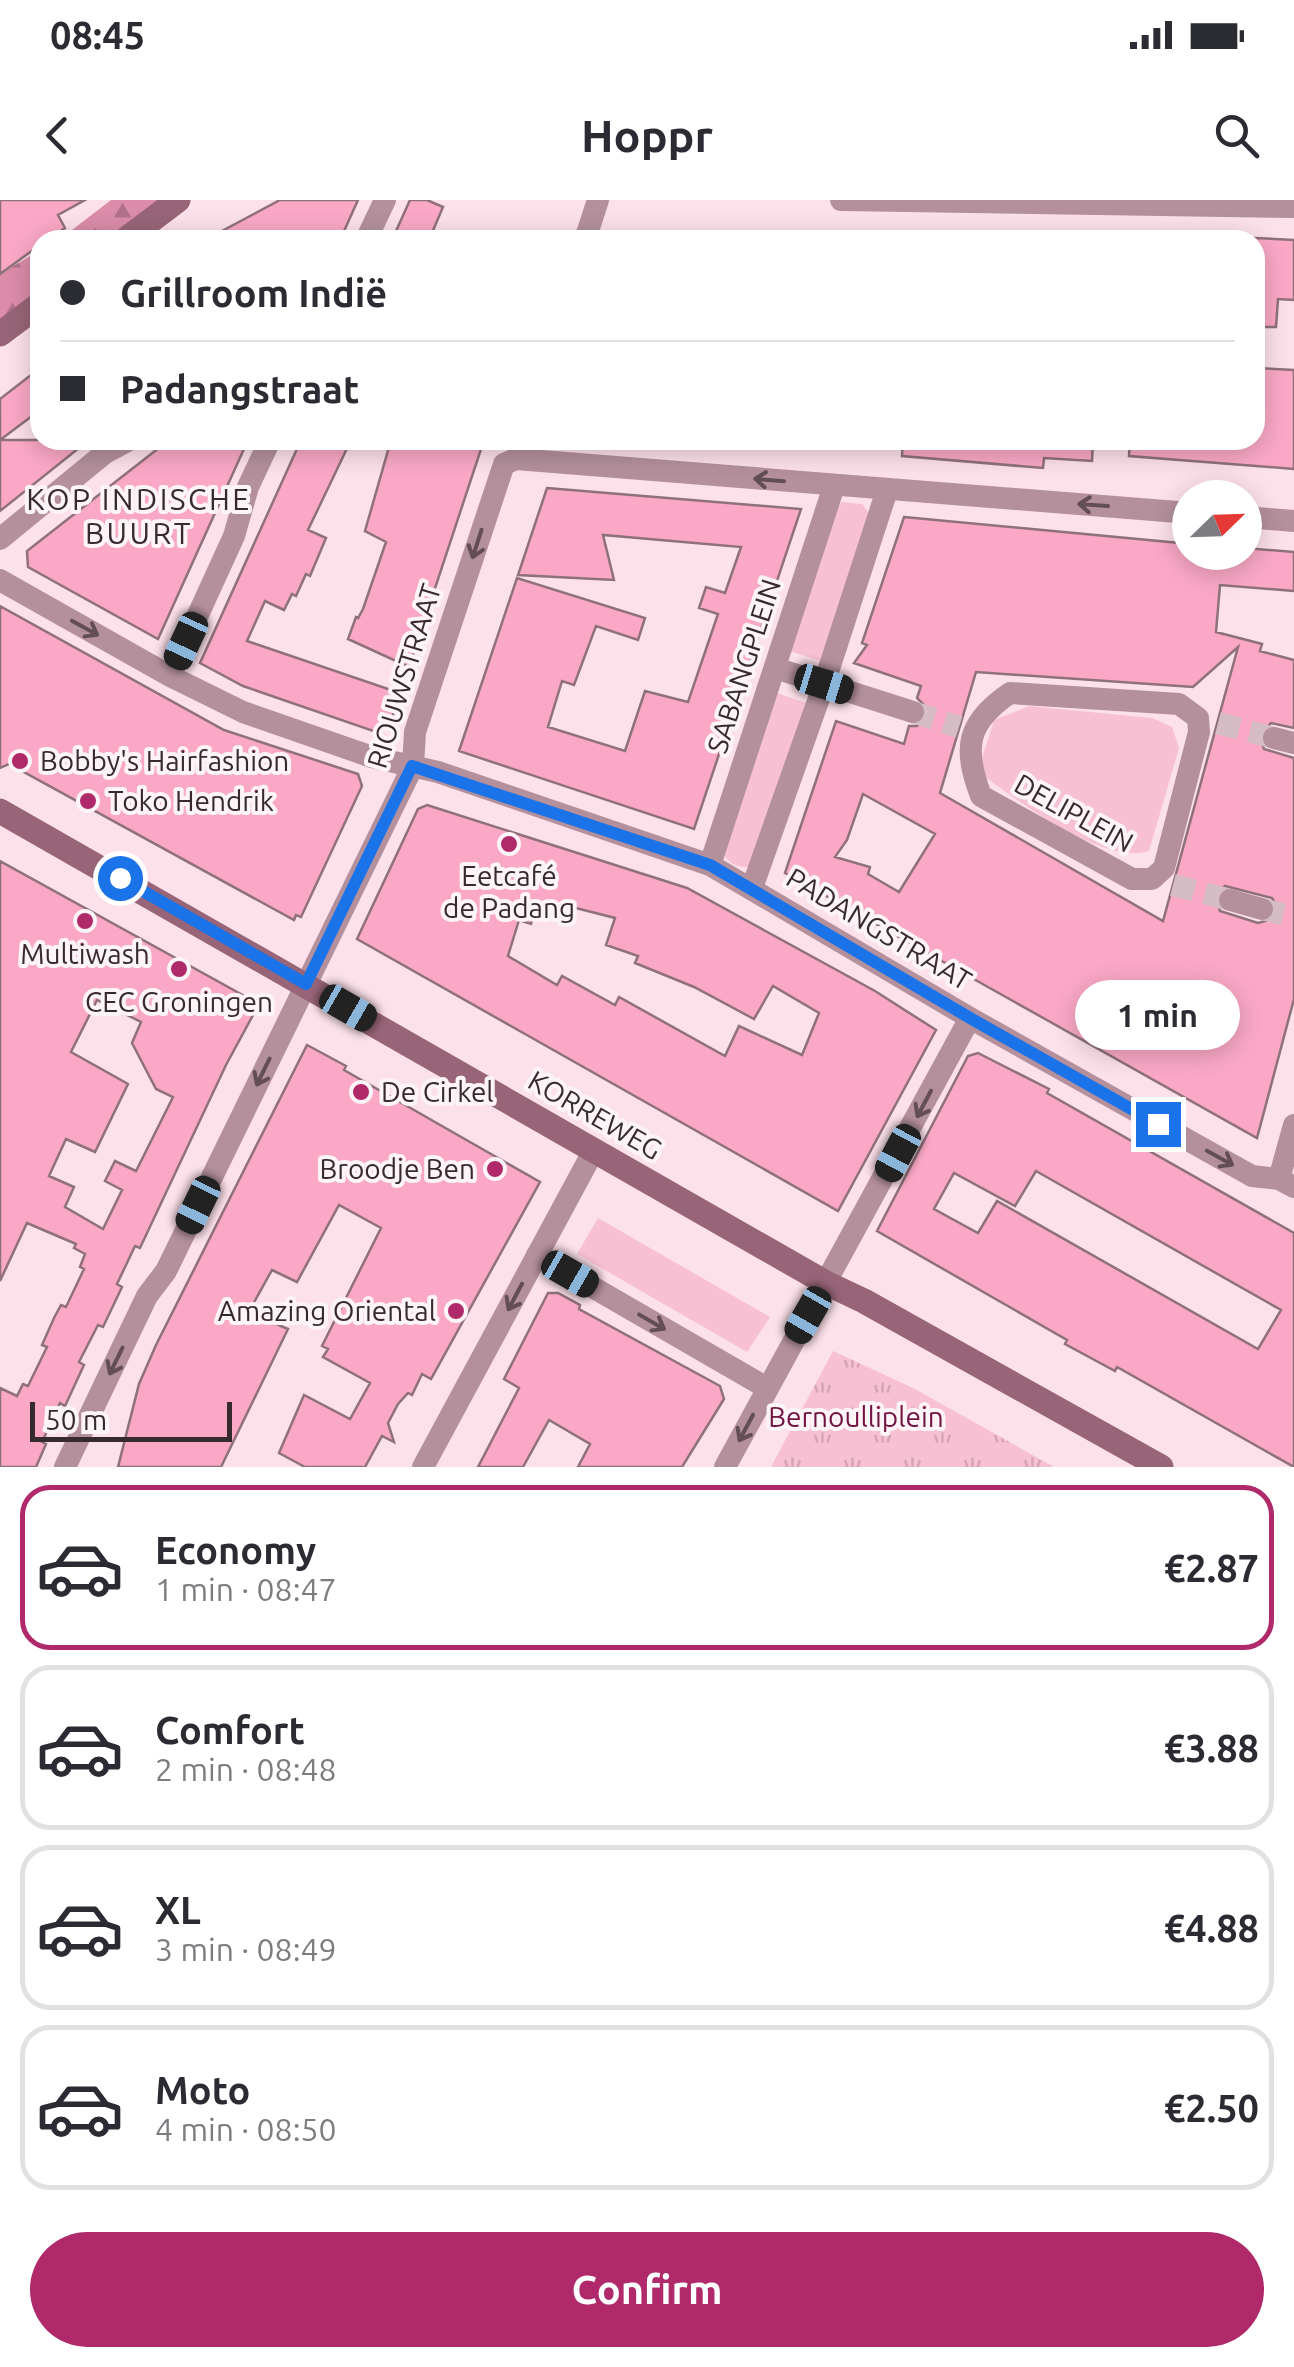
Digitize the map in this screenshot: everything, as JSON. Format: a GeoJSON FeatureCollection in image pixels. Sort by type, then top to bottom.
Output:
{"type":"FeatureCollection","features":[{"type":"Feature","properties":{"kind":"street"},"geometry":{"type":"LineString","coordinates":[[138,230],[178,200]]}},
{"type":"Feature","properties":{"kind":"street"},"geometry":{"type":"LineString","coordinates":[[371,230],[386,200]]}},
{"type":"Feature","properties":{"kind":"street"},"geometry":{"type":"LineString","coordinates":[[588,230],[598,200]]}},
{"type":"Feature","properties":{"kind":"street"},"geometry":{"type":"LineString","coordinates":[[840,200],[1294,207]]}},
{"type":"Feature","properties":{"kind":"street"},"geometry":{"type":"LineString","coordinates":[[0,334],[30,312]]}},
{"type":"Feature","properties":{"kind":"street"},"geometry":{"type":"LineString","coordinates":[[0,539],[113,450]]}},
{"type":"Feature","properties":{"kind":"street"},"geometry":{"type":"LineString","coordinates":[[170,676],[234,536],[248,486],[265,450]]}},
{"type":"Feature","properties":{"kind":"street"},"geometry":{"type":"LineString","coordinates":[[519,450],[834,486],[1172,512]]}},
{"type":"Feature","properties":{"kind":"street","name":"RIOUWSTRAAT"},"geometry":{"type":"LineString","coordinates":[[65,1467],[147,1296],[166,1271],[412,766],[415,732],[504,464],[519,450]]}},
{"type":"Feature","properties":{"kind":"street","name":"SABANGPLEIN"},"geometry":{"type":"LineString","coordinates":[[710,865],[834,486]]}},
{"type":"Feature","properties":{"kind":"street"},"geometry":{"type":"LineString","coordinates":[[752,888],[887,490]]}},
{"type":"Feature","properties":{"kind":"street"},"geometry":{"type":"LineString","coordinates":[[1262,518],[1294,520]]}},
{"type":"Feature","properties":{"kind":"street","name":"PADANGSTRAAT"},"geometry":{"type":"LineString","coordinates":[[0,580],[170,676],[243,712],[710,865],[970,1018],[1252,1176],[1287,1183]]}},
{"type":"Feature","properties":{"kind":"street"},"geometry":{"type":"LineString","coordinates":[[775,668],[913,712]]}},
{"type":"Feature","properties":{"kind":"street","name":"DELIPLEIN"},"geometry":{"type":"LineString","coordinates":[[1010,693],[1178,704],[1208,721],[1198,732],[1163,882],[1132,879],[982,796],[969,763],[967,729],[1010,693]]}},
{"type":"Feature","properties":{"kind":"street","name":"KORREWEG"},"geometry":{"type":"LineString","coordinates":[[0,811],[826,1283],[864,1300],[1161,1467]]}},
{"type":"Feature","properties":{"kind":"street"},"geometry":{"type":"LineString","coordinates":[[1230,900],[1262,909]]}},
{"type":"Feature","properties":{"kind":"street"},"geometry":{"type":"LineString","coordinates":[[725,1467],[970,1018]]}},
{"type":"Feature","properties":{"kind":"street"},"geometry":{"type":"LineString","coordinates":[[1287,1183],[1294,1124]]}},
{"type":"Feature","properties":{"kind":"street"},"geometry":{"type":"LineString","coordinates":[[423,1467],[594,1150]]}},
{"type":"Feature","properties":{"kind":"street"},"geometry":{"type":"LineString","coordinates":[[537,1255],[767,1388]]}},
{"type":"Feature","properties":{"kind":"green space"},"geometry":{"type":"Polygon","coordinates":[[[111,200],[164,200],[125,230],[72,230],[111,200]]]}},
{"type":"Feature","properties":{"kind":"green space"},"geometry":{"type":"Polygon","coordinates":[[[30,256],[30,304],[0,326],[0,274],[30,256]]]}},
{"type":"Feature","properties":{"kind":"green space"},"geometry":{"type":"Polygon","coordinates":[[[842,502],[862,504],[869,513],[823,662],[787,650],[833,513],[842,502]]]}},
{"type":"Feature","properties":{"kind":"green space"},"geometry":{"type":"Polygon","coordinates":[[[774,692],[809,704],[749,867],[740,866],[729,861],[721,850],[774,692]]]}},
{"type":"Feature","properties":{"kind":"green space"},"geometry":{"type":"Polygon","coordinates":[[[1029,706],[1152,718],[1172,727],[1179,748],[1149,851],[1130,853],[1086,841],[984,776],[982,758],[994,720],[1029,706]]]}},
{"type":"Feature","properties":{"kind":"green space"},"geometry":{"type":"Polygon","coordinates":[[[598,1218],[770,1317],[747,1352],[577,1254],[598,1218]]]}},
{"type":"Feature","properties":{"kind":"green space","name":"Bernoulliplein"},"geometry":{"type":"Polygon","coordinates":[[[833,1351],[913,1388],[1054,1467],[771,1467],[833,1351]]]}},
{"type":"Feature","properties":{"kind":"building"},"geometry":{"type":"Polygon","coordinates":[[[0,200],[85,200],[58,215],[65,228],[62,230],[30,230],[30,252],[0,274],[0,200]]]}},
{"type":"Feature","properties":{"kind":"building"},"geometry":{"type":"Polygon","coordinates":[[[280,200],[358,200],[344,230],[224,230],[280,200]]]}},
{"type":"Feature","properties":{"kind":"building"},"geometry":{"type":"Polygon","coordinates":[[[410,200],[427,200],[443,207],[433,230],[396,230],[410,200]]]}},
{"type":"Feature","properties":{"kind":"building"},"geometry":{"type":"Polygon","coordinates":[[[1265,239],[1294,240],[1294,300],[1278,299],[1276,327],[1265,327],[1265,239]]]}},
{"type":"Feature","properties":{"kind":"building"},"geometry":{"type":"Polygon","coordinates":[[[1265,369],[1294,370],[1294,469],[1129,456],[1129,450],[1265,450],[1265,369]]]}},
{"type":"Feature","properties":{"kind":"building"},"geometry":{"type":"Polygon","coordinates":[[[30,376],[30,418],[0,440],[0,399],[30,376]]]}},
{"type":"Feature","properties":{"kind":"building"},"geometry":{"type":"Polygon","coordinates":[[[0,440],[30,440],[30,450],[76,450],[0,511],[0,440]]]}},
{"type":"Feature","properties":{"kind":"building"},"geometry":{"type":"Polygon","coordinates":[[[156,450],[243,450],[158,639],[28,567],[27,551],[156,450]]]}},
{"type":"Feature","properties":{"kind":"building"},"geometry":{"type":"Polygon","coordinates":[[[296,450],[346,450],[308,530],[326,538],[310,576],[306,574],[284,610],[265,601],[247,641],[400,693],[390,724],[376,732],[243,686],[200,663],[296,450]]]}},
{"type":"Feature","properties":{"kind":"building"},"geometry":{"type":"Polygon","coordinates":[[[388,450],[481,450],[409,667],[348,639],[363,609],[386,542],[365,531],[388,450]]]}},
{"type":"Feature","properties":{"kind":"building"},"geometry":{"type":"Polygon","coordinates":[[[902,450],[1093,450],[1092,461],[1044,458],[1043,468],[902,456],[902,450]]]}},
{"type":"Feature","properties":{"kind":"building"},"geometry":{"type":"Polygon","coordinates":[[[547,488],[801,509],[694,829],[459,751],[517,578],[645,618],[638,640],[596,626],[574,685],[562,681],[548,727],[625,751],[645,691],[688,702],[718,614],[699,608],[706,587],[725,593],[741,547],[603,535],[614,580],[518,575],[547,488]]]}},
{"type":"Feature","properties":{"kind":"building"},"geometry":{"type":"Polygon","coordinates":[[[904,517],[1172,542],[1172,570],[1262,570],[1262,549],[1294,552],[1294,591],[1220,585],[1216,632],[1262,644],[1260,651],[1294,660],[1294,728],[1271,723],[1259,735],[1264,749],[1294,758],[1294,999],[1257,1138],[785,873],[836,721],[904,744],[909,726],[917,726],[927,717],[927,708],[917,698],[921,686],[854,663],[867,645],[862,643],[904,517]],[[1238,647],[1193,687],[976,672],[940,793],[1163,921],[1238,647]],[[863,794],[847,840],[835,857],[870,867],[868,874],[899,892],[935,834],[863,794]],[[1225,886],[1215,897],[1220,911],[1258,923],[1273,919],[1277,906],[1272,898],[1225,886]]]}},
{"type":"Feature","properties":{"kind":"building"},"geometry":{"type":"Polygon","coordinates":[[[0,606],[224,730],[358,774],[362,786],[301,917],[296,915],[294,920],[9,764],[0,768],[0,606]]]}},
{"type":"Feature","properties":{"kind":"building"},"geometry":{"type":"Polygon","coordinates":[[[427,805],[687,888],[875,991],[936,1030],[838,1211],[357,939],[418,809],[427,805]],[[560,904],[557,914],[536,907],[531,924],[519,920],[508,956],[557,985],[562,976],[615,1005],[619,997],[725,1056],[739,1026],[802,1055],[819,1013],[773,986],[754,1019],[694,987],[635,963],[638,956],[606,945],[615,918],[560,904]]]}},
{"type":"Feature","properties":{"kind":"building"},"geometry":{"type":"Polygon","coordinates":[[[0,861],[259,1004],[140,1248],[135,1246],[103,1327],[98,1325],[79,1362],[84,1365],[65,1406],[60,1403],[42,1442],[46,1444],[36,1467],[0,1467],[0,1388],[17,1396],[23,1384],[28,1386],[47,1347],[42,1345],[54,1318],[61,1305],[66,1307],[84,1269],[80,1267],[85,1254],[74,1248],[76,1244],[27,1223],[0,1281],[0,861]],[[97,1000],[71,1052],[128,1084],[95,1152],[66,1139],[49,1176],[74,1187],[65,1207],[103,1229],[122,1190],[105,1181],[115,1161],[136,1171],[173,1097],[156,1089],[132,1043],[141,1022],[97,1000]]]}},
{"type":"Feature","properties":{"kind":"building"},"geometry":{"type":"Polygon","coordinates":[[[307,1045],[540,1182],[431,1379],[422,1374],[412,1395],[408,1393],[398,1404],[388,1423],[394,1442],[382,1436],[365,1467],[305,1467],[279,1453],[304,1395],[350,1419],[370,1383],[323,1357],[328,1349],[322,1346],[381,1228],[339,1205],[297,1282],[272,1270],[252,1306],[279,1319],[276,1324],[288,1329],[221,1467],[118,1467],[139,1384],[156,1345],[307,1045]]]}},
{"type":"Feature","properties":{"kind":"building"},"geometry":{"type":"Polygon","coordinates":[[[978,1053],[1049,1089],[1047,1093],[1294,1233],[1294,1467],[1117,1367],[1115,1371],[1065,1344],[1067,1340],[877,1231],[968,1056],[978,1053]],[[1036,1171],[1015,1206],[954,1173],[934,1209],[978,1233],[997,1201],[1258,1349],[1281,1310],[1036,1171]]]}},
{"type":"Feature","properties":{"kind":"building"},"geometry":{"type":"Polygon","coordinates":[[[548,1293],[558,1293],[580,1305],[579,1309],[720,1386],[724,1399],[682,1467],[578,1467],[590,1444],[549,1420],[523,1467],[478,1467],[519,1388],[504,1379],[548,1293]]]}},
{"type":"Feature","properties":{"kind":"tunnel"},"geometry":{"type":"LineString","coordinates":[[913,712],[959,727]]}},
{"type":"Feature","properties":{"kind":"tunnel"},"geometry":{"type":"LineString","coordinates":[[1218,723],[1274,738]]}},
{"type":"Feature","properties":{"kind":"tunnel"},"geometry":{"type":"LineString","coordinates":[[1173,885],[1230,900]]}},
{"type":"Feature","properties":{"kind":"tunnel"},"geometry":{"type":"LineString","coordinates":[[1262,909],[1294,917]]}},
{"type":"Feature","properties":{"kind":"place","name":"Bobby's Hairfashion"},"geometry":{"type":"Point","coordinates":[20,761]}},
{"type":"Feature","properties":{"kind":"place","name":"Toko Hendrik"},"geometry":{"type":"Point","coordinates":[88,801]}},
{"type":"Feature","properties":{"kind":"place","name":"Eetcafé de Padang"},"geometry":{"type":"Point","coordinates":[509,844]}},
{"type":"Feature","properties":{"kind":"place","name":"Multiwash"},"geometry":{"type":"Point","coordinates":[85,921]}},
{"type":"Feature","properties":{"kind":"place","name":"CEC Groningen"},"geometry":{"type":"Point","coordinates":[179,969]}},
{"type":"Feature","properties":{"kind":"place","name":"De Cirkel"},"geometry":{"type":"Point","coordinates":[361,1092]}},
{"type":"Feature","properties":{"kind":"place","name":"Broodje Ben"},"geometry":{"type":"Point","coordinates":[495,1169]}},
{"type":"Feature","properties":{"kind":"place","name":"Amazing Oriental"},"geometry":{"type":"Point","coordinates":[456,1311]}},
{"type":"Feature","properties":{"kind":"district","name":"KOP INDISCHE BUURT"},"geometry":{"type":"Point","coordinates":[139,517]}},
{"type":"Feature","properties":{"kind":"route"},"geometry":{"type":"LineString","coordinates":[[120,878],[306,984],[412,766],[438,772],[710,865],[1158,1124]]}}]}
